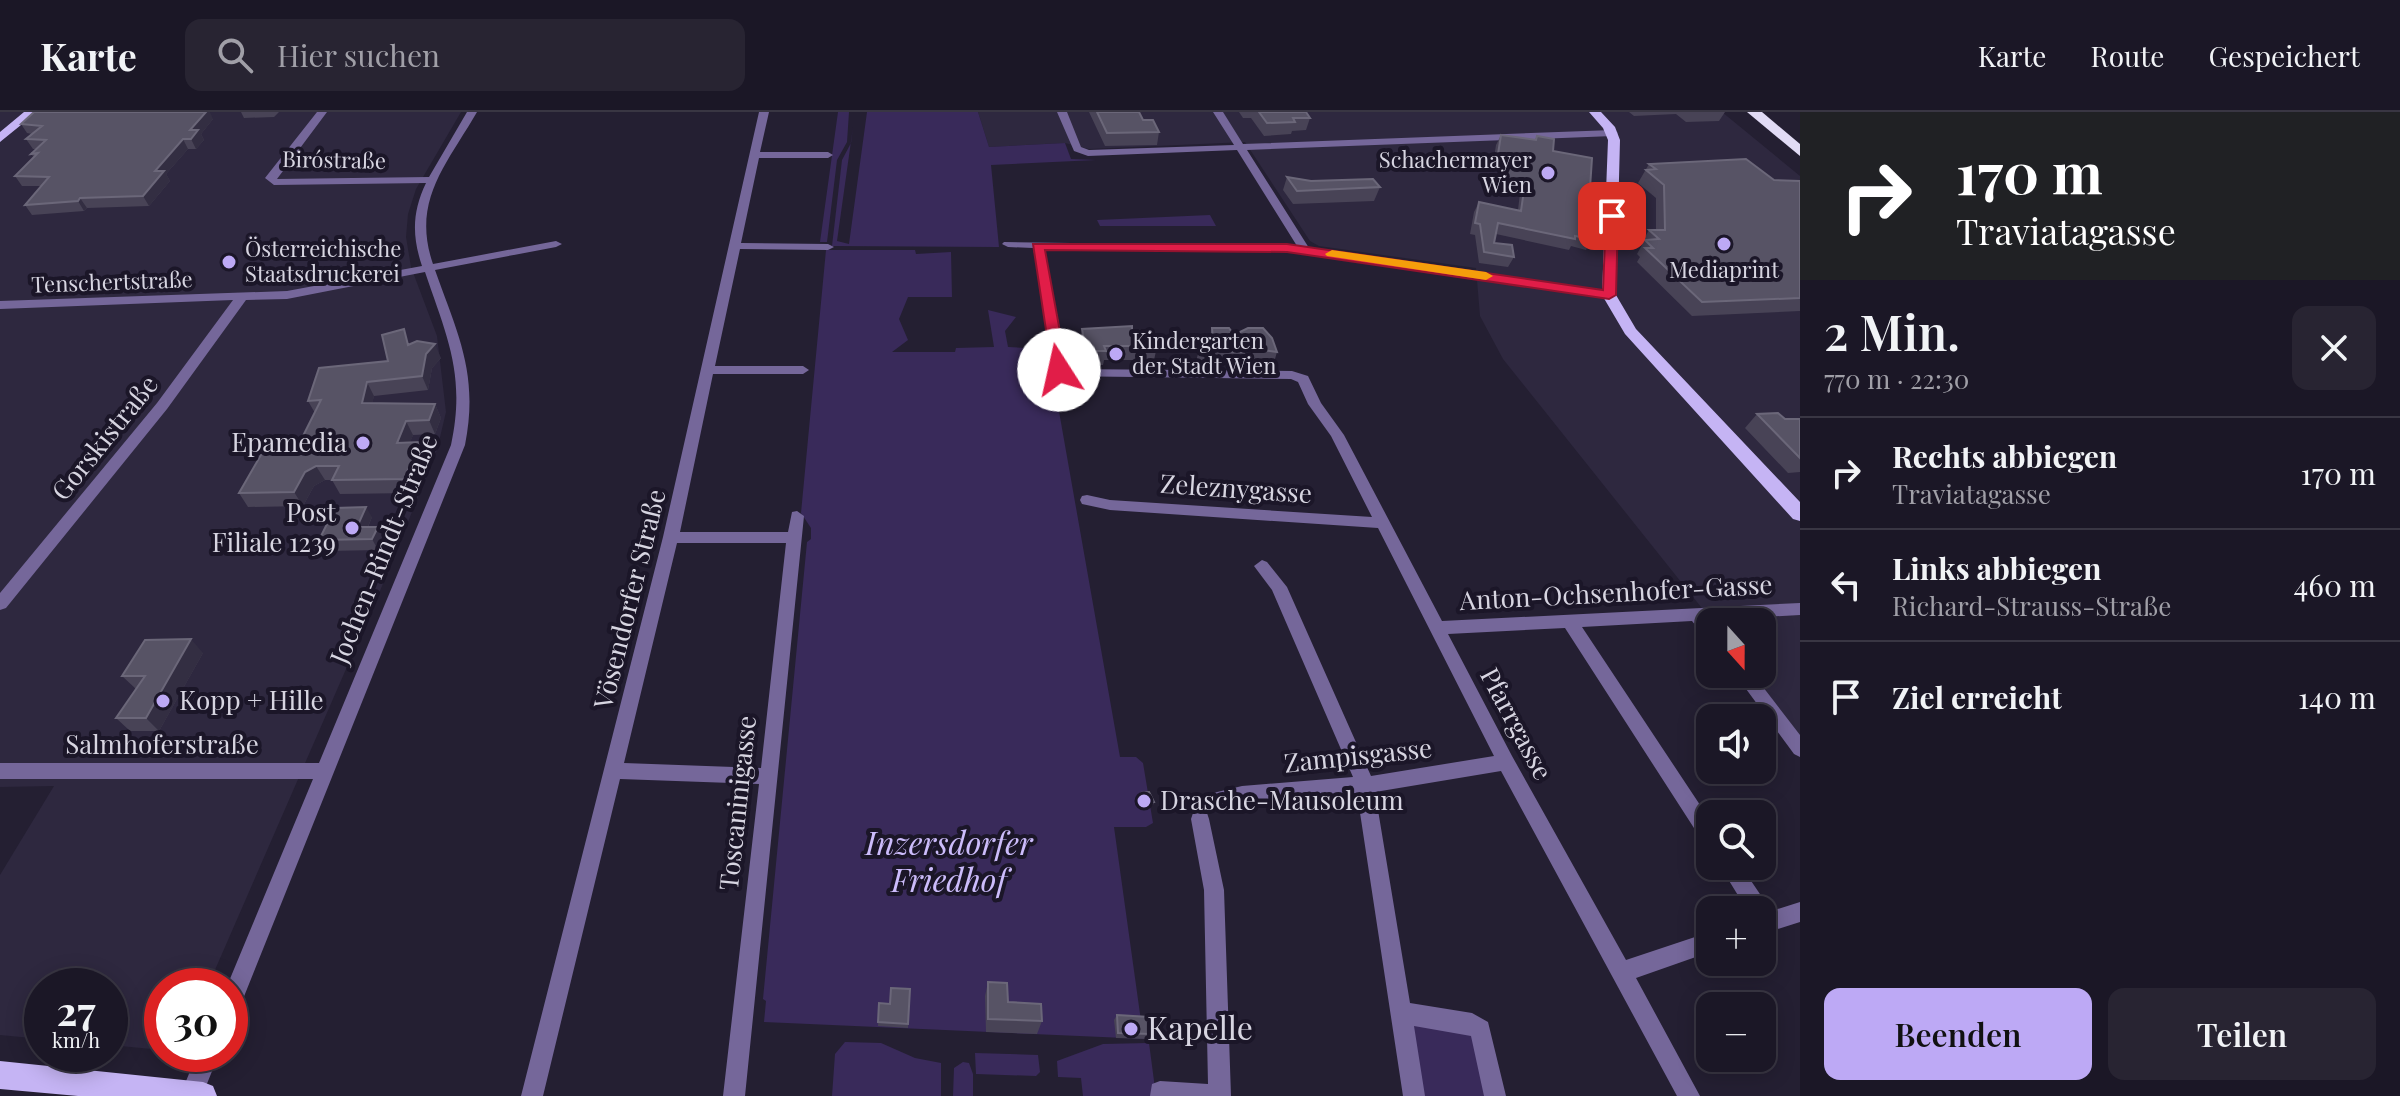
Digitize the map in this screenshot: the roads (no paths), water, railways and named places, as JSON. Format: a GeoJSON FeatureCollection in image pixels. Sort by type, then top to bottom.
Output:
{"type":"FeatureCollection","features":[{"type":"Feature","properties":{"kind":"highway"},"geometry":{"type":"LineString","coordinates":[[1754,112],[1800,152]]}},
{"type":"Feature","properties":{"kind":"main road"},"geometry":{"type":"LineString","coordinates":[[0,127],[18,112]]}},
{"type":"Feature","properties":{"kind":"main road"},"geometry":{"type":"LineString","coordinates":[[0,138],[31,112]]}},
{"type":"Feature","properties":{"kind":"main road"},"geometry":{"type":"LineString","coordinates":[[1595,112],[1613,133],[1609,295],[1630,331],[1800,514]]}},
{"type":"Feature","properties":{"kind":"main road"},"geometry":{"type":"LineString","coordinates":[[0,1075],[197,1095]]}},
{"type":"Feature","properties":{"kind":"street","name":"Biróstraße"},"geometry":{"type":"LineString","coordinates":[[322,112],[270,178],[274,182],[434,180]]}},
{"type":"Feature","properties":{"kind":"street","name":"Jochen-Rindt-Straße"},"geometry":{"type":"LineString","coordinates":[[244,968],[428,518],[465,419],[464,366],[428,267],[419,224],[434,180],[472,112]]}},
{"type":"Feature","properties":{"kind":"street","name":"Vösendorfer Straße"},"geometry":{"type":"LineString","coordinates":[[532,1096],[671,537],[764,112]]}},
{"type":"Feature","properties":{"kind":"street"},"geometry":{"type":"LineString","coordinates":[[1062,112],[1077,149],[1088,153],[1613,133]]}},
{"type":"Feature","properties":{"kind":"street"},"geometry":{"type":"LineString","coordinates":[[1218,112],[1305,250]]}},
{"type":"Feature","properties":{"kind":"street"},"geometry":{"type":"LineString","coordinates":[[753,155],[828,155]]}},
{"type":"Feature","properties":{"kind":"street","name":"Tenschertstraße"},"geometry":{"type":"LineString","coordinates":[[0,305],[242,297],[328,289],[556,244]]}},
{"type":"Feature","properties":{"kind":"street"},"geometry":{"type":"LineString","coordinates":[[1008,244],[1305,250],[1609,295]]}},
{"type":"Feature","properties":{"kind":"street"},"geometry":{"type":"LineString","coordinates":[[733,246],[828,247]]}},
{"type":"Feature","properties":{"kind":"street","name":"Pfarrgasse"},"geometry":{"type":"LineString","coordinates":[[1038,246],[1062,373],[1301,377],[1337,435],[1506,762],[1689,1096]]}},
{"type":"Feature","properties":{"kind":"street","name":"Gorskistraße"},"geometry":{"type":"LineString","coordinates":[[0,604],[162,406],[242,297]]}},
{"type":"Feature","properties":{"kind":"street"},"geometry":{"type":"LineString","coordinates":[[706,370],[803,370]]}},
{"type":"Feature","properties":{"kind":"street","name":"Zeleznygasse"},"geometry":{"type":"LineString","coordinates":[[1087,500],[1110,505],[1381,523]]}},
{"type":"Feature","properties":{"kind":"street","name":"Toscaninigasse"},"geometry":{"type":"LineString","coordinates":[[734,1096],[797,516]]}},
{"type":"Feature","properties":{"kind":"street"},"geometry":{"type":"LineString","coordinates":[[671,537],[795,538]]}},
{"type":"Feature","properties":{"kind":"street"},"geometry":{"type":"LineString","coordinates":[[1262,566],[1279,587],[1365,784],[1414,1096]]}},
{"type":"Feature","properties":{"kind":"street","name":"Anton-Ochsenhofer-Gasse"},"geometry":{"type":"LineString","coordinates":[[1776,610],[1800,609]]}},
{"type":"Feature","properties":{"kind":"street","name":"Anton-Ochsenhofer-Gasse"},"geometry":{"type":"LineString","coordinates":[[1435,628],[1696,615]]}},
{"type":"Feature","properties":{"kind":"street"},"geometry":{"type":"LineString","coordinates":[[1570,622],[1696,815]]}},
{"type":"Feature","properties":{"kind":"street"},"geometry":{"type":"LineString","coordinates":[[1754,688],[1800,749]]}},
{"type":"Feature","properties":{"kind":"street","name":"Zampisgasse"},"geometry":{"type":"LineString","coordinates":[[1216,800],[1242,794],[1365,784],[1506,762]]}},
{"type":"Feature","properties":{"kind":"street","name":"Salmhoferstraße"},"geometry":{"type":"LineString","coordinates":[[0,771],[323,771]]}},
{"type":"Feature","properties":{"kind":"street"},"geometry":{"type":"LineString","coordinates":[[612,771],[770,776]]}},
{"type":"Feature","properties":{"kind":"street"},"geometry":{"type":"LineString","coordinates":[[1200,819],[1214,890],[1220,1096]]}},
{"type":"Feature","properties":{"kind":"street"},"geometry":{"type":"LineString","coordinates":[[1776,916],[1800,912]]}},
{"type":"Feature","properties":{"kind":"street"},"geometry":{"type":"LineString","coordinates":[[1623,972],[1696,947]]}},
{"type":"Feature","properties":{"kind":"street"},"geometry":{"type":"LineString","coordinates":[[1402,1013],[1472,1024],[1480,1030],[1495,1096]]}},
{"type":"Feature","properties":{"kind":"street"},"geometry":{"type":"LineString","coordinates":[[197,1095],[203,1072]]}},
{"type":"Feature","properties":{"kind":"street"},"geometry":{"type":"LineString","coordinates":[[1161,1096],[1160,1092],[1212,1096]]}},
{"type":"Feature","properties":{"kind":"place","name":"Schachermayer Wien"},"geometry":{"type":"Point","coordinates":[1548,173]}},
{"type":"Feature","properties":{"kind":"place","name":"Mediaprint"},"geometry":{"type":"Point","coordinates":[1724,244]}},
{"type":"Feature","properties":{"kind":"place","name":"Österreichische Staatsdruckerei"},"geometry":{"type":"Point","coordinates":[229,262]}},
{"type":"Feature","properties":{"kind":"place","name":"Kindergarten der Stadt Wien"},"geometry":{"type":"Point","coordinates":[1116,354]}},
{"type":"Feature","properties":{"kind":"place","name":"Epamedia"},"geometry":{"type":"Point","coordinates":[363,443]}},
{"type":"Feature","properties":{"kind":"place","name":"Post Filiale 1239"},"geometry":{"type":"Point","coordinates":[352,528]}},
{"type":"Feature","properties":{"kind":"place","name":"Kopp + Hille"},"geometry":{"type":"Point","coordinates":[163,701]}},
{"type":"Feature","properties":{"kind":"place","name":"Drasche-Mausoleum"},"geometry":{"type":"Point","coordinates":[1144,801]}},
{"type":"Feature","properties":{"kind":"place","name":"Kapelle"},"geometry":{"type":"Point","coordinates":[1131,1029]}},
{"type":"Feature","properties":{"kind":"park label","name":"Inzersdorfer Friedhof"},"geometry":{"type":"Point","coordinates":[949,862]}}]}
